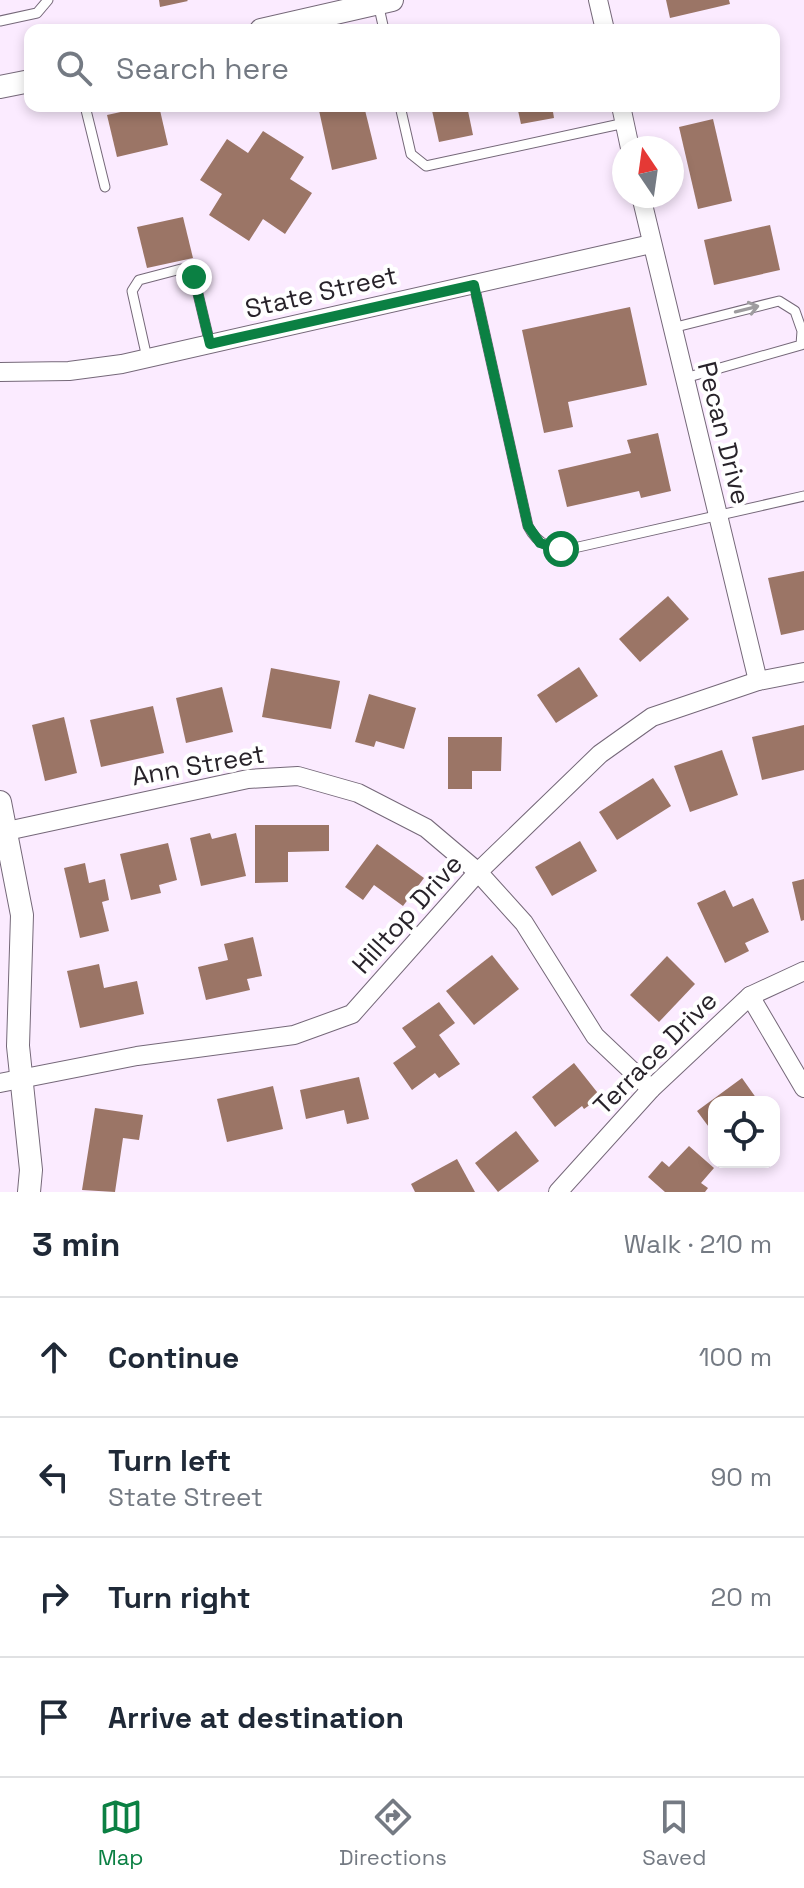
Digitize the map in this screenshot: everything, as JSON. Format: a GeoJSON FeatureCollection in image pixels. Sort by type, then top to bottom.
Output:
{"type":"FeatureCollection","features":[{"type":"Feature","properties":{"kind":"street"},"geometry":{"type":"LineString","coordinates":[[598,0],[604,24]]}},
{"type":"Feature","properties":{"kind":"street"},"geometry":{"type":"LineString","coordinates":[[288,24],[385,2]]}},
{"type":"Feature","properties":{"kind":"street"},"geometry":{"type":"LineString","coordinates":[[0,87],[24,82]]}},
{"type":"Feature","properties":{"kind":"street"},"geometry":{"type":"LineString","coordinates":[[623,115],[627,136]]}},
{"type":"Feature","properties":{"kind":"street","name":"Pecan Drive"},"geometry":{"type":"LineString","coordinates":[[644,208],[758,681]]}},
{"type":"Feature","properties":{"kind":"street","name":"State Street"},"geometry":{"type":"LineString","coordinates":[[0,372],[69,371],[147,358],[651,244]]}},
{"type":"Feature","properties":{"kind":"street","name":"Hilltop Drive"},"geometry":{"type":"LineString","coordinates":[[10,1081],[137,1056],[294,1035],[352,1014],[478,872],[600,754],[652,717],[758,681],[804,672]]}},
{"type":"Feature","properties":{"kind":"street","name":"Ann Street"},"geometry":{"type":"LineString","coordinates":[[7,831],[221,784],[298,776],[358,793],[426,828],[478,872],[524,923],[595,1036],[651,1089]]}},
{"type":"Feature","properties":{"kind":"street"},"geometry":{"type":"LineString","coordinates":[[0,802],[22,915],[10,1081],[31,1170],[29,1192]]}},
{"type":"Feature","properties":{"kind":"street","name":"Terrace Drive"},"geometry":{"type":"LineString","coordinates":[[558,1192],[651,1089],[750,996],[804,971]]}},
{"type":"Feature","properties":{"kind":"street"},"geometry":{"type":"LineString","coordinates":[[750,996],[804,1088]]}},
{"type":"Feature","properties":{"kind":"lane"},"geometry":{"type":"LineString","coordinates":[[0,21],[37,13],[48,0]]}},
{"type":"Feature","properties":{"kind":"lane"},"geometry":{"type":"LineString","coordinates":[[384,24],[385,2]]}},
{"type":"Feature","properties":{"kind":"lane"},"geometry":{"type":"LineString","coordinates":[[86,112],[105,187]]}},
{"type":"Feature","properties":{"kind":"lane"},"geometry":{"type":"LineString","coordinates":[[401,112],[411,154],[426,166],[623,115]]}},
{"type":"Feature","properties":{"kind":"lane"},"geometry":{"type":"LineString","coordinates":[[147,358],[132,291],[139,280],[181,269],[194,277],[210,344]]}},
{"type":"Feature","properties":{"kind":"lane"},"geometry":{"type":"LineString","coordinates":[[474,285],[528,526],[540,543],[561,549],[574,548],[804,496]]}},
{"type":"Feature","properties":{"kind":"lane"},"geometry":{"type":"LineString","coordinates":[[672,328],[779,301],[795,311],[802,331],[801,345],[684,378]]}},
{"type":"Feature","properties":{"kind":"building"},"geometry":{"type":"Polygon","coordinates":[[[159,0],[187,0],[188,1],[160,7],[159,0]]]}},
{"type":"Feature","properties":{"kind":"building"},"geometry":{"type":"Polygon","coordinates":[[[666,0],[729,0],[730,4],[670,18],[666,0]]]}},
{"type":"Feature","properties":{"kind":"building"},"geometry":{"type":"Polygon","coordinates":[[[160,112],[168,145],[117,157],[107,115],[160,112]]]}},
{"type":"Feature","properties":{"kind":"building"},"geometry":{"type":"Polygon","coordinates":[[[319,112],[365,112],[377,159],[332,170],[319,112]]]}},
{"type":"Feature","properties":{"kind":"building"},"geometry":{"type":"Polygon","coordinates":[[[432,112],[468,112],[473,135],[439,142],[432,112]]]}},
{"type":"Feature","properties":{"kind":"building"},"geometry":{"type":"Polygon","coordinates":[[[518,112],[553,112],[554,118],[521,124],[518,112]]]}},
{"type":"Feature","properties":{"kind":"building"},"geometry":{"type":"Polygon","coordinates":[[[713,119],[732,201],[698,209],[684,136],[681,136],[679,127],[713,119]]]}},
{"type":"Feature","properties":{"kind":"building"},"geometry":{"type":"Polygon","coordinates":[[[263,131],[304,157],[290,179],[312,193],[285,234],[263,219],[249,241],[209,215],[222,194],[200,180],[227,139],[248,153],[263,131]]]}},
{"type":"Feature","properties":{"kind":"building"},"geometry":{"type":"Polygon","coordinates":[[[183,217],[193,258],[147,268],[137,227],[183,217]]]}},
{"type":"Feature","properties":{"kind":"building"},"geometry":{"type":"Polygon","coordinates":[[[770,225],[780,270],[714,285],[704,240],[770,225]]]}},
{"type":"Feature","properties":{"kind":"building"},"geometry":{"type":"Polygon","coordinates":[[[630,307],[647,385],[568,402],[573,427],[544,433],[522,330],[630,307]]]}},
{"type":"Feature","properties":{"kind":"building"},"geometry":{"type":"Polygon","coordinates":[[[658,433],[671,491],[641,498],[639,491],[567,507],[558,470],[631,453],[627,440],[658,433]]]}},
{"type":"Feature","properties":{"kind":"building"},"geometry":{"type":"Polygon","coordinates":[[[804,571],[804,630],[781,635],[768,578],[804,571]]]}},
{"type":"Feature","properties":{"kind":"building"},"geometry":{"type":"Polygon","coordinates":[[[668,596],[689,619],[640,662],[619,639],[668,596]]]}},
{"type":"Feature","properties":{"kind":"building"},"geometry":{"type":"Polygon","coordinates":[[[579,667],[598,696],[556,723],[537,695],[579,667]]]}},
{"type":"Feature","properties":{"kind":"building"},"geometry":{"type":"Polygon","coordinates":[[[271,668],[340,681],[331,729],[262,717],[271,668]]]}},
{"type":"Feature","properties":{"kind":"building"},"geometry":{"type":"Polygon","coordinates":[[[222,687],[233,732],[186,743],[176,698],[222,687]]]}},
{"type":"Feature","properties":{"kind":"building"},"geometry":{"type":"Polygon","coordinates":[[[369,694],[416,708],[404,749],[376,741],[374,747],[355,742],[369,694]]]}},
{"type":"Feature","properties":{"kind":"building"},"geometry":{"type":"Polygon","coordinates":[[[153,706],[164,753],[101,767],[90,720],[153,706]]]}},
{"type":"Feature","properties":{"kind":"building"},"geometry":{"type":"Polygon","coordinates":[[[64,717],[77,773],[45,781],[32,725],[64,717]]]}},
{"type":"Feature","properties":{"kind":"building"},"geometry":{"type":"Polygon","coordinates":[[[804,725],[804,770],[762,780],[752,737],[804,725]]]}},
{"type":"Feature","properties":{"kind":"building"},"geometry":{"type":"Polygon","coordinates":[[[448,737],[502,737],[501,771],[472,771],[472,789],[448,789],[448,737]]]}},
{"type":"Feature","properties":{"kind":"building"},"geometry":{"type":"Polygon","coordinates":[[[722,750],[738,795],[690,812],[674,766],[722,750]]]}},
{"type":"Feature","properties":{"kind":"building"},"geometry":{"type":"Polygon","coordinates":[[[653,778],[671,806],[617,840],[599,812],[653,778]]]}},
{"type":"Feature","properties":{"kind":"building"},"geometry":{"type":"Polygon","coordinates":[[[255,825],[329,825],[329,851],[288,852],[288,882],[255,883],[255,825]]]}},
{"type":"Feature","properties":{"kind":"building"},"geometry":{"type":"Polygon","coordinates":[[[210,833],[212,839],[236,833],[246,876],[201,886],[190,838],[210,833]]]}},
{"type":"Feature","properties":{"kind":"building"},"geometry":{"type":"Polygon","coordinates":[[[580,841],[597,871],[552,896],[535,867],[580,841]]]}},
{"type":"Feature","properties":{"kind":"building"},"geometry":{"type":"Polygon","coordinates":[[[168,843],[177,880],[159,885],[161,893],[131,900],[120,854],[168,843]]]}},
{"type":"Feature","properties":{"kind":"building"},"geometry":{"type":"Polygon","coordinates":[[[377,844],[424,878],[403,906],[374,885],[363,900],[345,887],[377,844]]]}},
{"type":"Feature","properties":{"kind":"building"},"geometry":{"type":"Polygon","coordinates":[[[85,863],[89,883],[105,879],[109,900],[102,902],[109,931],[80,938],[64,868],[85,863]]]}},
{"type":"Feature","properties":{"kind":"building"},"geometry":{"type":"Polygon","coordinates":[[[804,879],[804,920],[801,921],[792,882],[804,879]]]}},
{"type":"Feature","properties":{"kind":"building"},"geometry":{"type":"Polygon","coordinates":[[[725,890],[733,907],[753,898],[769,932],[745,943],[749,951],[725,963],[697,903],[725,890]]]}},
{"type":"Feature","properties":{"kind":"building"},"geometry":{"type":"Polygon","coordinates":[[[253,937],[262,976],[247,979],[250,990],[206,1000],[198,967],[228,960],[224,944],[253,937]]]}},
{"type":"Feature","properties":{"kind":"building"},"geometry":{"type":"Polygon","coordinates":[[[492,955],[519,989],[474,1025],[446,991],[492,955]]]}},
{"type":"Feature","properties":{"kind":"building"},"geometry":{"type":"Polygon","coordinates":[[[667,956],[695,984],[659,1022],[630,995],[667,956]]]}},
{"type":"Feature","properties":{"kind":"building"},"geometry":{"type":"Polygon","coordinates":[[[99,964],[104,988],[137,981],[144,1014],[80,1028],[67,971],[99,964]]]}},
{"type":"Feature","properties":{"kind":"building"},"geometry":{"type":"Polygon","coordinates":[[[439,1002],[455,1023],[439,1035],[460,1064],[439,1078],[435,1073],[412,1090],[393,1063],[416,1047],[402,1028],[439,1002]]]}},
{"type":"Feature","properties":{"kind":"building"},"geometry":{"type":"Polygon","coordinates":[[[574,1063],[601,1097],[584,1109],[582,1106],[555,1127],[532,1097],[574,1063]]]}},
{"type":"Feature","properties":{"kind":"building"},"geometry":{"type":"Polygon","coordinates":[[[359,1077],[369,1119],[347,1124],[344,1110],[306,1119],[300,1090],[359,1077]]]}},
{"type":"Feature","properties":{"kind":"building"},"geometry":{"type":"Polygon","coordinates":[[[742,1078],[755,1096],[717,1096],[742,1078]]]}},
{"type":"Feature","properties":{"kind":"building"},"geometry":{"type":"Polygon","coordinates":[[[273,1086],[283,1129],[227,1142],[217,1099],[273,1086]]]}},
{"type":"Feature","properties":{"kind":"building"},"geometry":{"type":"Polygon","coordinates":[[[708,1103],[708,1126],[697,1111],[708,1103]]]}},
{"type":"Feature","properties":{"kind":"building"},"geometry":{"type":"Polygon","coordinates":[[[95,1108],[143,1115],[139,1140],[123,1138],[115,1192],[82,1190],[95,1108]]]}},
{"type":"Feature","properties":{"kind":"building"},"geometry":{"type":"Polygon","coordinates":[[[516,1131],[539,1161],[498,1192],[475,1163],[516,1131]]]}},
{"type":"Feature","properties":{"kind":"building"},"geometry":{"type":"Polygon","coordinates":[[[689,1146],[708,1163],[708,1168],[714,1168],[701,1183],[708,1188],[705,1192],[665,1192],[648,1177],[662,1161],[669,1167],[689,1146]]]}},
{"type":"Feature","properties":{"kind":"building"},"geometry":{"type":"Polygon","coordinates":[[[457,1159],[475,1192],[415,1192],[411,1184],[457,1159]]]}},
{"type":"Feature","properties":{"kind":"route"},"geometry":{"type":"LineString","coordinates":[[194,277],[210,344],[474,285],[528,526],[540,543],[561,549]]}}]}
